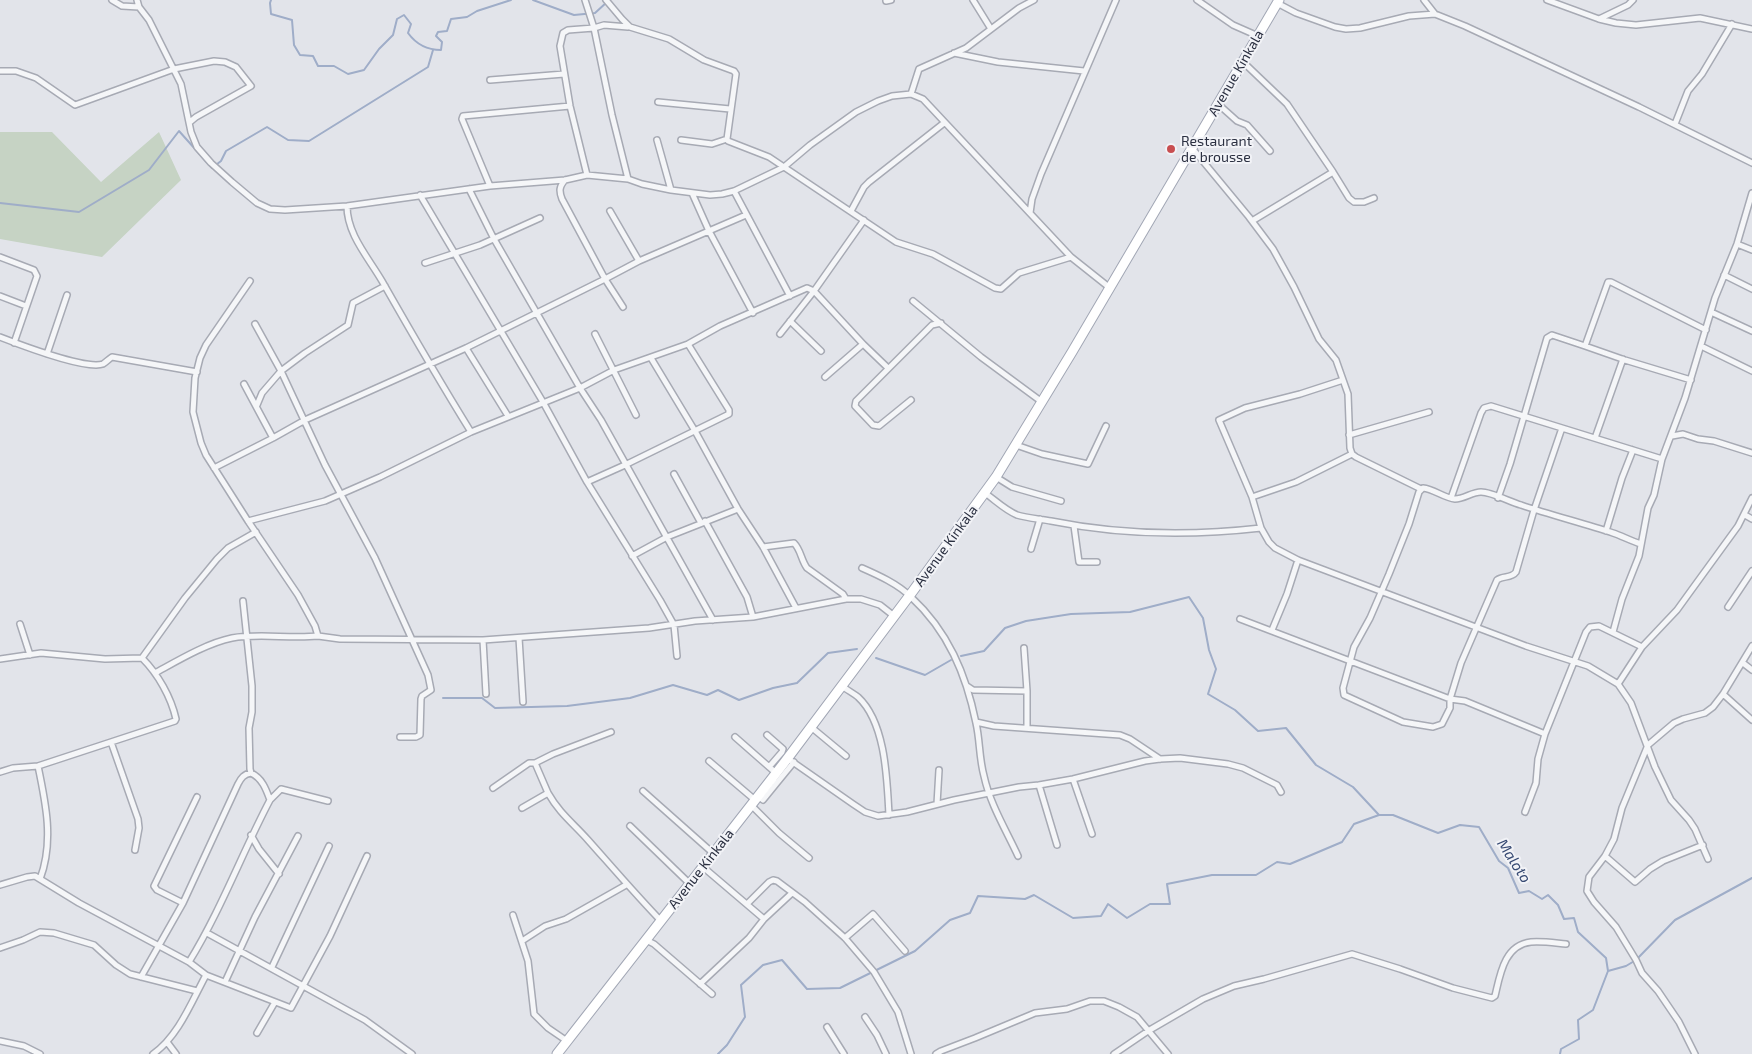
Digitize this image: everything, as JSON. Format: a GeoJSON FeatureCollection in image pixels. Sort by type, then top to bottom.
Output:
{"type":"FeatureCollection","features":[{"type":"Feature","properties":{"kind":"main road","name":"Avenue Kinkala"},"geometry":{"type":"LineString","coordinates":[[557,1054],[703,867],[757,802],[773,776],[811,728],[996,478],[1278,2]]}},
{"type":"Feature","properties":{"kind":"street"},"geometry":{"type":"LineString","coordinates":[[112,0],[122,6],[139,7]]}},
{"type":"Feature","properties":{"kind":"street"},"geometry":{"type":"LineString","coordinates":[[137,0],[181,84],[191,132],[197,147],[216,168],[257,203],[270,209],[285,210],[347,206],[490,186],[566,180],[587,175],[628,178],[671,190],[710,195],[734,191],[784,167],[810,145],[856,112],[892,96],[911,94],[923,98],[944,123],[1071,257],[1110,288]]}},
{"type":"Feature","properties":{"kind":"street"},"geometry":{"type":"LineString","coordinates":[[584,0],[594,28],[612,115],[628,178]]}},
{"type":"Feature","properties":{"kind":"street"},"geometry":{"type":"LineString","coordinates":[[606,0],[630,27]]}},
{"type":"Feature","properties":{"kind":"street"},"geometry":{"type":"LineString","coordinates":[[973,0],[991,30]]}},
{"type":"Feature","properties":{"kind":"street"},"geometry":{"type":"LineString","coordinates":[[911,94],[919,69],[966,48],[1019,8],[1034,0]]}},
{"type":"Feature","properties":{"kind":"street"},"geometry":{"type":"LineString","coordinates":[[1030,213],[1032,199],[1041,174],[1084,70],[1116,0]]}},
{"type":"Feature","properties":{"kind":"street"},"geometry":{"type":"LineString","coordinates":[[1197,0],[1233,25],[1258,36]]}},
{"type":"Feature","properties":{"kind":"street"},"geometry":{"type":"LineString","coordinates":[[1424,0],[1436,14]]}},
{"type":"Feature","properties":{"kind":"street"},"geometry":{"type":"LineString","coordinates":[[1547,0],[1599,19],[1616,23],[1636,25],[1700,18],[1752,29]]}},
{"type":"Feature","properties":{"kind":"street"},"geometry":{"type":"LineString","coordinates":[[1599,19],[1628,5],[1633,0]]}},
{"type":"Feature","properties":{"kind":"street"},"geometry":{"type":"LineString","coordinates":[[1278,2],[1296,14],[1346,29],[1360,28],[1409,16],[1436,14],[1675,124],[1752,163]]}},
{"type":"Feature","properties":{"kind":"street"},"geometry":{"type":"LineString","coordinates":[[1675,124],[1688,91],[1702,74],[1732,24]]}},
{"type":"Feature","properties":{"kind":"street"},"geometry":{"type":"LineString","coordinates":[[587,175],[570,106],[560,46],[563,33],[568,30],[594,28],[604,25],[630,27],[669,39],[704,60],[734,71],[736,74],[727,139]]}},
{"type":"Feature","properties":{"kind":"street"},"geometry":{"type":"LineString","coordinates":[[954,53],[998,62],[1084,70]]}},
{"type":"Feature","properties":{"kind":"street"},"geometry":{"type":"LineString","coordinates":[[0,71],[16,71],[36,78],[75,105],[174,69],[214,61],[226,62],[236,67],[251,86],[190,122]]}},
{"type":"Feature","properties":{"kind":"street"},"geometry":{"type":"LineString","coordinates":[[1242,61],[1287,104],[1334,172],[1349,198],[1354,202],[1364,202],[1374,198]]}},
{"type":"Feature","properties":{"kind":"street"},"geometry":{"type":"LineString","coordinates":[[490,80],[564,74]]}},
{"type":"Feature","properties":{"kind":"street"},"geometry":{"type":"LineString","coordinates":[[658,102],[730,109]]}},
{"type":"Feature","properties":{"kind":"street"},"geometry":{"type":"LineString","coordinates":[[1218,104],[1237,122],[1247,125],[1270,151]]}},
{"type":"Feature","properties":{"kind":"street"},"geometry":{"type":"LineString","coordinates":[[490,186],[462,119],[463,116],[570,106]]}},
{"type":"Feature","properties":{"kind":"street"},"geometry":{"type":"LineString","coordinates":[[852,211],[864,187],[869,182],[944,123]]}},
{"type":"Feature","properties":{"kind":"street"},"geometry":{"type":"LineString","coordinates":[[727,139],[770,156],[896,242],[933,254],[995,288],[1001,289],[1018,273],[1071,257]]}},
{"type":"Feature","properties":{"kind":"street"},"geometry":{"type":"LineString","coordinates":[[681,140],[712,144],[727,139]]}},
{"type":"Feature","properties":{"kind":"street"},"geometry":{"type":"LineString","coordinates":[[657,140],[671,190]]}},
{"type":"Feature","properties":{"kind":"street"},"geometry":{"type":"LineString","coordinates":[[1192,148],[1252,221],[1272,250],[1294,287],[1319,339],[1336,360],[1348,394],[1349,435],[1352,454],[1421,490],[1426,488],[1457,499],[1481,492],[1606,531],[1641,544]]}},
{"type":"Feature","properties":{"kind":"street"},"geometry":{"type":"LineString","coordinates":[[1252,221],[1334,172]]}},
{"type":"Feature","properties":{"kind":"street"},"geometry":{"type":"LineString","coordinates":[[566,180],[561,185],[562,199],[605,279],[623,307]]}},
{"type":"Feature","properties":{"kind":"street"},"geometry":{"type":"LineString","coordinates":[[469,189],[494,239],[580,388],[601,420],[713,620]]}},
{"type":"Feature","properties":{"kind":"street"},"geometry":{"type":"LineString","coordinates":[[734,191],[790,296]]}},
{"type":"Feature","properties":{"kind":"street"},"geometry":{"type":"LineString","coordinates":[[1612,632],[1622,599],[1639,556],[1648,508],[1654,495],[1662,459],[1691,380],[1711,312],[1737,244],[1752,192]]}},
{"type":"Feature","properties":{"kind":"street"},"geometry":{"type":"LineString","coordinates":[[692,193],[709,231],[752,312]]}},
{"type":"Feature","properties":{"kind":"street"},"geometry":{"type":"LineString","coordinates":[[420,195],[543,402],[586,482],[674,625],[677,656]]}},
{"type":"Feature","properties":{"kind":"street"},"geometry":{"type":"LineString","coordinates":[[347,206],[347,218],[350,228],[471,432]]}},
{"type":"Feature","properties":{"kind":"street"},"geometry":{"type":"LineString","coordinates":[[610,211],[639,261]]}},
{"type":"Feature","properties":{"kind":"street"},"geometry":{"type":"LineString","coordinates":[[214,468],[305,420],[466,348],[639,261],[746,215]]}},
{"type":"Feature","properties":{"kind":"street"},"geometry":{"type":"LineString","coordinates":[[425,263],[480,245],[540,218]]}},
{"type":"Feature","properties":{"kind":"street"},"geometry":{"type":"LineString","coordinates":[[780,334],[814,291],[864,220]]}},
{"type":"Feature","properties":{"kind":"street"},"geometry":{"type":"LineString","coordinates":[[1737,244],[1752,250]]}},
{"type":"Feature","properties":{"kind":"street"},"geometry":{"type":"LineString","coordinates":[[0,257],[34,270],[37,278],[14,343]]}},
{"type":"Feature","properties":{"kind":"street"},"geometry":{"type":"LineString","coordinates":[[1724,275],[1752,289]]}},
{"type":"Feature","properties":{"kind":"street"},"geometry":{"type":"LineString","coordinates":[[250,281],[206,345],[200,358],[192,412],[201,443],[214,468],[298,595],[315,626],[318,636]]}},
{"type":"Feature","properties":{"kind":"street"},"geometry":{"type":"LineString","coordinates":[[1585,346],[1606,284],[1610,282],[1706,330]]}},
{"type":"Feature","properties":{"kind":"street"},"geometry":{"type":"LineString","coordinates":[[257,405],[262,393],[281,371],[305,352],[346,327],[349,323],[353,303],[385,286]]}},
{"type":"Feature","properties":{"kind":"street"},"geometry":{"type":"LineString","coordinates":[[248,521],[304,508],[341,494],[471,432],[580,388],[614,370],[688,344],[720,326],[807,288],[814,291],[888,368]]}},
{"type":"Feature","properties":{"kind":"street"},"geometry":{"type":"LineString","coordinates":[[46,354],[67,295]]}},
{"type":"Feature","properties":{"kind":"street"},"geometry":{"type":"LineString","coordinates":[[0,296],[26,306]]}},
{"type":"Feature","properties":{"kind":"street"},"geometry":{"type":"LineString","coordinates":[[913,301],[982,357],[1042,402]]}},
{"type":"Feature","properties":{"kind":"street"},"geometry":{"type":"LineString","coordinates":[[1711,312],[1752,331]]}},
{"type":"Feature","properties":{"kind":"street"},"geometry":{"type":"LineString","coordinates":[[790,320],[820,351]]}},
{"type":"Feature","properties":{"kind":"street"},"geometry":{"type":"LineString","coordinates":[[911,400],[879,426],[873,425],[855,406],[856,401],[932,325],[941,323]]}},
{"type":"Feature","properties":{"kind":"street"},"geometry":{"type":"LineString","coordinates":[[255,324],[281,371],[374,558],[428,675],[431,690],[422,696],[418,737],[400,737]]}},
{"type":"Feature","properties":{"kind":"street"},"geometry":{"type":"LineString","coordinates":[[595,334],[636,415]]}},
{"type":"Feature","properties":{"kind":"street"},"geometry":{"type":"LineString","coordinates":[[1498,498],[1547,338],[1552,335],[1623,360],[1691,380]]}},
{"type":"Feature","properties":{"kind":"street"},"geometry":{"type":"LineString","coordinates":[[0,337],[46,354],[94,364],[104,363],[112,356],[197,372]]}},
{"type":"Feature","properties":{"kind":"street"},"geometry":{"type":"LineString","coordinates":[[586,482],[729,414],[730,411],[688,344]]}},
{"type":"Feature","properties":{"kind":"street"},"geometry":{"type":"LineString","coordinates":[[825,377],[863,344]]}},
{"type":"Feature","properties":{"kind":"street"},"geometry":{"type":"LineString","coordinates":[[1701,346],[1752,371]]}},
{"type":"Feature","properties":{"kind":"street"},"geometry":{"type":"LineString","coordinates":[[466,348],[508,416]]}},
{"type":"Feature","properties":{"kind":"street"},"geometry":{"type":"LineString","coordinates":[[651,358],[695,431],[738,509],[763,546],[796,608]]}},
{"type":"Feature","properties":{"kind":"street"},"geometry":{"type":"LineString","coordinates":[[1595,438],[1623,360]]}},
{"type":"Feature","properties":{"kind":"street"},"geometry":{"type":"LineString","coordinates":[[1343,380],[1300,394],[1244,408],[1219,420],[1252,497],[1261,528],[1275,548],[1298,560],[1477,628],[1574,661],[1601,672],[1618,684],[1630,703],[1655,767],[1671,800],[1690,820],[1708,859]]}},
{"type":"Feature","properties":{"kind":"street"},"geometry":{"type":"LineString","coordinates":[[244,384],[257,405],[273,438]]}},
{"type":"Feature","properties":{"kind":"street"},"geometry":{"type":"LineString","coordinates":[[1451,498],[1482,410],[1491,406],[1662,459]]}},
{"type":"Feature","properties":{"kind":"street"},"geometry":{"type":"LineString","coordinates":[[1349,435],[1429,412]]}},
{"type":"Feature","properties":{"kind":"street"},"geometry":{"type":"LineString","coordinates":[[1016,445],[1042,454],[1088,464],[1106,426]]}},
{"type":"Feature","properties":{"kind":"street"},"geometry":{"type":"LineString","coordinates":[[1421,490],[1400,547],[1370,618],[1358,636],[1343,688],[1344,695],[1403,722],[1433,727],[1442,724],[1450,708],[1450,699],[1461,663],[1498,580],[1502,577],[1512,576],[1516,572],[1534,510],[1562,428]]}},
{"type":"Feature","properties":{"kind":"street"},"geometry":{"type":"LineString","coordinates":[[1672,436],[1683,434],[1752,453]]}},
{"type":"Feature","properties":{"kind":"street"},"geometry":{"type":"LineString","coordinates":[[1606,531],[1622,478],[1633,450]]}},
{"type":"Feature","properties":{"kind":"street"},"geometry":{"type":"LineString","coordinates":[[1252,497],[1296,482],[1352,454]]}},
{"type":"Feature","properties":{"kind":"street"},"geometry":{"type":"LineString","coordinates":[[674,474],[747,597],[753,617]]}},
{"type":"Feature","properties":{"kind":"street"},"geometry":{"type":"LineString","coordinates":[[996,478],[1012,486],[1061,501]]}},
{"type":"Feature","properties":{"kind":"street"},"geometry":{"type":"LineString","coordinates":[[985,493],[1014,513],[1074,526],[1176,534],[1261,528]]}},
{"type":"Feature","properties":{"kind":"street"},"geometry":{"type":"LineString","coordinates":[[1618,684],[1642,647],[1677,610],[1745,515],[1752,498]]}},
{"type":"Feature","properties":{"kind":"street"},"geometry":{"type":"LineString","coordinates":[[632,556],[668,537],[738,509]]}},
{"type":"Feature","properties":{"kind":"street"},"geometry":{"type":"LineString","coordinates":[[1745,515],[1752,519]]}},
{"type":"Feature","properties":{"kind":"street"},"geometry":{"type":"LineString","coordinates":[[1031,549],[1040,519]]}},
{"type":"Feature","properties":{"kind":"street"},"geometry":{"type":"LineString","coordinates":[[1074,526],[1079,562],[1097,562]]}},
{"type":"Feature","properties":{"kind":"street"},"geometry":{"type":"LineString","coordinates":[[142,658],[185,598],[217,559],[228,548],[256,532]]}},
{"type":"Feature","properties":{"kind":"street"},"geometry":{"type":"LineString","coordinates":[[763,546],[794,544],[798,548],[807,568],[843,594],[846,599]]}},
{"type":"Feature","properties":{"kind":"street"},"geometry":{"type":"LineString","coordinates":[[1272,630],[1287,594],[1298,560]]}},
{"type":"Feature","properties":{"kind":"street"},"geometry":{"type":"LineString","coordinates":[[862,568],[910,595],[938,625],[955,655],[966,685],[976,722],[979,752],[988,792],[1018,856]]}},
{"type":"Feature","properties":{"kind":"street"},"geometry":{"type":"LineString","coordinates":[[1728,607],[1752,571]]}},
{"type":"Feature","properties":{"kind":"street"},"geometry":{"type":"LineString","coordinates":[[154,674],[211,646],[232,638],[300,638],[318,636],[340,639],[412,640],[518,638],[649,628],[695,621],[753,617],[846,599],[862,599],[880,605],[894,616]]}},
{"type":"Feature","properties":{"kind":"street"},"geometry":{"type":"LineString","coordinates":[[244,601],[252,686],[252,712],[249,728],[251,773]]}},
{"type":"Feature","properties":{"kind":"street"},"geometry":{"type":"LineString","coordinates":[[1240,619],[1450,699],[1465,701],[1545,734]]}},
{"type":"Feature","properties":{"kind":"street"},"geometry":{"type":"LineString","coordinates":[[20,624],[30,654]]}},
{"type":"Feature","properties":{"kind":"street"},"geometry":{"type":"LineString","coordinates":[[1525,812],[1536,783],[1538,759],[1545,734],[1574,661],[1590,627],[1599,626],[1642,647]]}},
{"type":"Feature","properties":{"kind":"street"},"geometry":{"type":"LineString","coordinates":[[518,638],[523,702]]}},
{"type":"Feature","properties":{"kind":"street"},"geometry":{"type":"LineString","coordinates":[[483,640],[486,694]]}},
{"type":"Feature","properties":{"kind":"street"},"geometry":{"type":"LineString","coordinates":[[1695,1054],[1678,1022],[1658,991],[1642,973],[1616,927],[1587,891],[1589,877],[1605,856],[1614,839],[1622,808],[1648,745],[1674,723],[1705,714],[1713,707],[1743,663],[1752,646]]}},
{"type":"Feature","properties":{"kind":"street"},"geometry":{"type":"LineString","coordinates":[[1024,648],[1027,728]]}},
{"type":"Feature","properties":{"kind":"street"},"geometry":{"type":"LineString","coordinates":[[0,659],[30,654],[58,654],[105,659],[142,658]]}},
{"type":"Feature","properties":{"kind":"street"},"geometry":{"type":"LineString","coordinates":[[0,772],[13,768],[38,766],[175,721],[174,710],[154,674],[142,658]]}},
{"type":"Feature","properties":{"kind":"street"},"geometry":{"type":"LineString","coordinates":[[1743,663],[1752,670]]}},
{"type":"Feature","properties":{"kind":"street"},"geometry":{"type":"LineString","coordinates":[[966,685],[973,690],[1027,691]]}},
{"type":"Feature","properties":{"kind":"street"},"geometry":{"type":"LineString","coordinates":[[842,686],[858,697],[870,714],[879,735],[887,786],[889,816]]}},
{"type":"Feature","properties":{"kind":"street"},"geometry":{"type":"LineString","coordinates":[[1723,694],[1752,720]]}},
{"type":"Feature","properties":{"kind":"street"},"geometry":{"type":"LineString","coordinates":[[976,722],[994,726],[1120,735],[1130,739],[1160,759]]}},
{"type":"Feature","properties":{"kind":"street"},"geometry":{"type":"LineString","coordinates":[[811,728],[846,756]]}},
{"type":"Feature","properties":{"kind":"street"},"geometry":{"type":"LineString","coordinates":[[493,788],[528,763],[535,763],[553,754],[611,732]]}},
{"type":"Feature","properties":{"kind":"street"},"geometry":{"type":"LineString","coordinates":[[767,735],[783,748],[782,752],[785,760],[865,812],[878,816],[889,816],[1019,786],[1039,785],[1073,779],[1160,759],[1180,758],[1228,764],[1243,768],[1277,785],[1281,792]]}},
{"type":"Feature","properties":{"kind":"street"},"geometry":{"type":"LineString","coordinates":[[735,737],[773,776]]}},
{"type":"Feature","properties":{"kind":"street"},"geometry":{"type":"LineString","coordinates":[[111,742],[138,819],[139,828],[134,850]]}},
{"type":"Feature","properties":{"kind":"street"},"geometry":{"type":"LineString","coordinates":[[709,761],[757,802],[779,833],[809,858]]}},
{"type":"Feature","properties":{"kind":"street"},"geometry":{"type":"LineString","coordinates":[[535,763],[548,793],[561,814],[588,840],[626,885],[661,921]]}},
{"type":"Feature","properties":{"kind":"street"},"geometry":{"type":"LineString","coordinates":[[38,766],[46,803],[48,833],[44,868],[40,879]]}},
{"type":"Feature","properties":{"kind":"street"},"geometry":{"type":"LineString","coordinates":[[937,804],[940,770]]}},
{"type":"Feature","properties":{"kind":"street"},"geometry":{"type":"LineString","coordinates":[[141,977],[182,903],[242,777],[251,773],[256,775],[261,780],[270,800]]}},
{"type":"Feature","properties":{"kind":"street"},"geometry":{"type":"LineString","coordinates":[[1073,779],[1092,834]]}},
{"type":"Feature","properties":{"kind":"street"},"geometry":{"type":"LineString","coordinates":[[1039,785],[1056,845]]}},
{"type":"Feature","properties":{"kind":"street"},"geometry":{"type":"LineString","coordinates":[[190,962],[207,933],[251,835],[270,800],[281,788],[328,801]]}},
{"type":"Feature","properties":{"kind":"street"},"geometry":{"type":"LineString","coordinates":[[643,791],[714,854]]}},
{"type":"Feature","properties":{"kind":"street"},"geometry":{"type":"LineString","coordinates":[[522,808],[548,793]]}},
{"type":"Feature","properties":{"kind":"street"},"geometry":{"type":"LineString","coordinates":[[182,903],[157,890],[154,886],[197,797]]}},
{"type":"Feature","properties":{"kind":"street"},"geometry":{"type":"LineString","coordinates":[[630,826],[690,884]]}},
{"type":"Feature","properties":{"kind":"street"},"geometry":{"type":"LineString","coordinates":[[251,835],[279,874]]}},
{"type":"Feature","properties":{"kind":"street"},"geometry":{"type":"LineString","coordinates":[[225,982],[239,949],[298,836]]}},
{"type":"Feature","properties":{"kind":"street"},"geometry":{"type":"LineString","coordinates":[[1605,856],[1635,882],[1663,861],[1703,845]]}},
{"type":"Feature","properties":{"kind":"street"},"geometry":{"type":"LineString","coordinates":[[272,967],[329,846]]}},
{"type":"Feature","properties":{"kind":"street"},"geometry":{"type":"LineString","coordinates":[[0,885],[32,875],[79,903],[190,962],[206,976],[292,1008],[330,936],[367,856]]}},
{"type":"Feature","properties":{"kind":"street"},"geometry":{"type":"LineString","coordinates":[[703,867],[748,903],[764,919]]}},
{"type":"Feature","properties":{"kind":"street"},"geometry":{"type":"LineString","coordinates":[[748,903],[773,880],[805,902],[845,938],[874,972],[898,1012],[911,1054]]}},
{"type":"Feature","properties":{"kind":"street"},"geometry":{"type":"LineString","coordinates":[[522,941],[545,926],[566,918],[626,885]]}},
{"type":"Feature","properties":{"kind":"street"},"geometry":{"type":"LineString","coordinates":[[700,984],[792,893]]}},
{"type":"Feature","properties":{"kind":"street"},"geometry":{"type":"LineString","coordinates":[[845,938],[873,914],[905,951]]}},
{"type":"Feature","properties":{"kind":"street"},"geometry":{"type":"LineString","coordinates":[[513,915],[528,961],[534,1014],[548,1028],[567,1041]]}},
{"type":"Feature","properties":{"kind":"street"},"geometry":{"type":"LineString","coordinates":[[0,948],[40,932],[54,933],[94,945],[123,970],[141,977],[197,991]]}},
{"type":"Feature","properties":{"kind":"street"},"geometry":{"type":"LineString","coordinates":[[207,933],[272,967],[304,987],[365,1020],[412,1054]]}},
{"type":"Feature","properties":{"kind":"street"},"geometry":{"type":"LineString","coordinates":[[646,940],[654,944],[712,994]]}},
{"type":"Feature","properties":{"kind":"street"},"geometry":{"type":"LineString","coordinates":[[1114,1054],[1148,1031],[1203,999],[1234,986],[1352,954],[1453,988],[1492,998],[1495,996],[1503,964],[1507,956],[1516,948],[1530,942],[1566,944]]}},
{"type":"Feature","properties":{"kind":"street"},"geometry":{"type":"LineString","coordinates":[[153,1054],[168,1042],[206,976]]}},
{"type":"Feature","properties":{"kind":"street"},"geometry":{"type":"LineString","coordinates":[[936,1054],[941,1050],[1035,1013],[1067,1009],[1090,1001],[1104,1001],[1137,1017],[1168,1054]]}},
{"type":"Feature","properties":{"kind":"street"},"geometry":{"type":"LineString","coordinates":[[257,1033],[275,1002]]}},
{"type":"Feature","properties":{"kind":"street"},"geometry":{"type":"LineString","coordinates":[[865,1017],[877,1035],[886,1054]]}},
{"type":"Feature","properties":{"kind":"street"},"geometry":{"type":"LineString","coordinates":[[827,1027],[844,1054]]}},
{"type":"Feature","properties":{"kind":"street"},"geometry":{"type":"LineString","coordinates":[[0,1041],[24,1046],[40,1054]]}},
{"type":"Feature","properties":{"kind":"street"},"geometry":{"type":"LineString","coordinates":[[168,1042],[176,1054]]}},
{"type":"Feature","properties":{"kind":"green space"},"geometry":{"type":"Polygon","coordinates":[[[0,132],[52,132],[101,182],[159,132],[181,180],[102,257],[0,239],[0,132]]]}},
{"type":"Feature","properties":{"kind":"waterway"},"geometry":{"type":"LineString","coordinates":[[271,0],[271,14],[292,20],[294,45],[300,55],[313,56],[318,66],[334,66],[348,74],[364,70],[379,49],[393,35],[397,19],[404,15],[411,24],[408,33],[415,40],[427,48],[441,50],[442,42],[436,36],[438,32],[447,31],[451,19],[467,17],[477,11],[511,0]]}},
{"type":"Feature","properties":{"kind":"waterway"},"geometry":{"type":"LineString","coordinates":[[533,0],[574,15],[595,13],[607,2]]}},
{"type":"Feature","properties":{"kind":"waterway"},"geometry":{"type":"LineString","coordinates":[[0,203],[79,212],[149,170],[179,131],[212,168],[221,161],[226,151],[267,127],[288,140],[309,141],[428,67],[433,50]]}},
{"type":"Feature","properties":{"kind":"waterway"},"geometry":{"type":"LineString","coordinates":[[961,656],[984,651],[1005,628],[1026,621],[1071,614],[1130,612],[1189,597],[1203,618],[1209,650],[1216,669],[1208,694],[1235,710],[1258,731],[1286,728],[1316,765],[1353,787],[1379,815]]}},
{"type":"Feature","properties":{"kind":"waterway"},"geometry":{"type":"LineString","coordinates":[[443,698],[482,698],[495,708],[567,706],[630,698],[673,685],[707,695],[718,690],[739,700],[773,688],[797,683],[828,653],[857,649]]}},
{"type":"Feature","properties":{"kind":"waterway"},"geometry":{"type":"LineString","coordinates":[[876,658],[925,675],[951,660]]}},
{"type":"Feature","properties":{"kind":"waterway","name":"Maloto"},"geometry":{"type":"LineString","coordinates":[[718,1054],[727,1045],[745,1017],[741,985],[763,965],[782,960],[807,989],[840,988],[915,951],[950,920],[970,913],[978,896],[1025,899],[1034,895],[1073,918],[1101,916],[1108,904],[1127,918],[1150,904],[1170,904],[1167,884],[1212,875],[1256,875],[1277,862],[1290,864],[1342,842],[1354,824],[1379,815],[1393,815],[1438,833],[1460,825],[1479,827],[1499,861],[1508,868],[1519,893],[1529,891],[1542,899],[1548,895],[1558,905],[1564,919],[1574,918],[1578,932],[1606,958],[1608,971],[1593,1010],[1578,1020],[1579,1039],[1561,1049],[1560,1054]]}},
{"type":"Feature","properties":{"kind":"waterway"},"geometry":{"type":"LineString","coordinates":[[1608,971],[1626,966],[1636,960],[1675,920],[1752,878]]}},
{"type":"Feature","properties":{"kind":"place","name":"Restaurant de brousse"},"geometry":{"type":"Point","coordinates":[1171,149]}}]}
